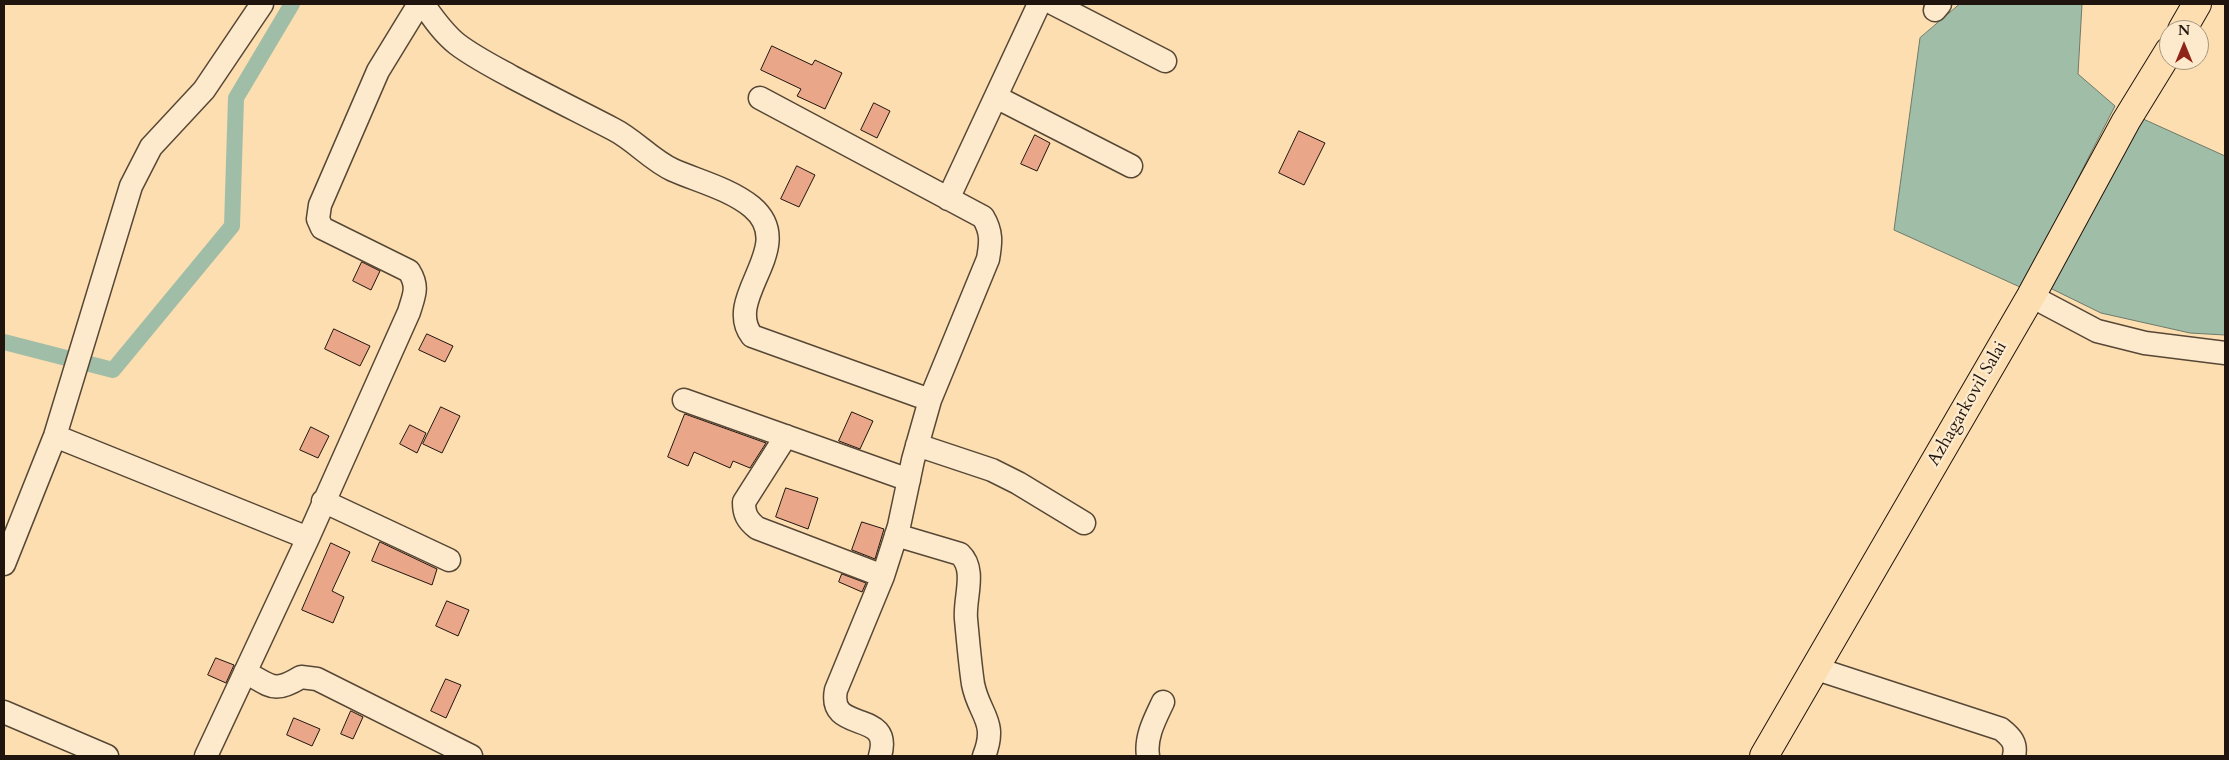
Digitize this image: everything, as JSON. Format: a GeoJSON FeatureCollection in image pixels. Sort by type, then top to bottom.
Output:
{"type":"FeatureCollection","features":[{"type":"Feature","properties":{"kind":"main road"},"geometry":{"type":"LineString","coordinates":[[2188,20],[2198,4]]}},
{"type":"Feature","properties":{"kind":"main road","name":"Azhagarkovil Salai"},"geometry":{"type":"LineString","coordinates":[[1764,756],[2031,296],[2126,121],[2159,67]]}},
{"type":"Feature","properties":{"kind":"street"},"geometry":{"type":"LineString","coordinates":[[4,564],[55,436],[131,186],[151,147],[204,90],[262,4]]}},
{"type":"Feature","properties":{"kind":"street"},"geometry":{"type":"LineString","coordinates":[[206,756],[308,538],[408,312],[415,292],[415,282],[409,271],[322,228],[318,219],[320,205],[378,71],[421,4],[456,44],[630,139],[672,169],[721,190],[752,207],[764,222],[767,237],[765,258],[747,298],[746,328],[752,336],[930,400]]}},
{"type":"Feature","properties":{"kind":"street"},"geometry":{"type":"LineString","coordinates":[[948,199],[1039,4]]}},
{"type":"Feature","properties":{"kind":"street"},"geometry":{"type":"LineString","coordinates":[[1054,4],[1165,61]]}},
{"type":"Feature","properties":{"kind":"street"},"geometry":{"type":"LineString","coordinates":[[996,97],[1131,166]]}},
{"type":"Feature","properties":{"kind":"street"},"geometry":{"type":"LineString","coordinates":[[760,98],[983,217],[989,227],[991,241],[988,259],[930,400],[917,445],[896,535],[883,576],[843,671],[834,701],[837,709],[845,716],[874,727],[882,741],[880,756]]}},
{"type":"Feature","properties":{"kind":"street"},"geometry":{"type":"LineString","coordinates":[[2031,296],[2097,330],[2145,343],[2225,352]]}},
{"type":"Feature","properties":{"kind":"street"},"geometry":{"type":"LineString","coordinates":[[684,400],[909,480]]}},
{"type":"Feature","properties":{"kind":"street"},"geometry":{"type":"LineString","coordinates":[[55,436],[308,538]]}},
{"type":"Feature","properties":{"kind":"street"},"geometry":{"type":"LineString","coordinates":[[786,436],[744,502],[744,513],[749,521],[757,528],[883,576]]}},
{"type":"Feature","properties":{"kind":"street"},"geometry":{"type":"LineString","coordinates":[[917,445],[992,470],[1018,482],[1084,523]]}},
{"type":"Feature","properties":{"kind":"street"},"geometry":{"type":"LineString","coordinates":[[323,501],[449,560]]}},
{"type":"Feature","properties":{"kind":"street"},"geometry":{"type":"LineString","coordinates":[[896,535],[960,554],[966,560],[969,577],[965,601],[966,620],[973,684],[990,730],[988,746],[984,756]]}},
{"type":"Feature","properties":{"kind":"street"},"geometry":{"type":"LineString","coordinates":[[1814,668],[2001,730],[2011,737],[2016,748],[2014,756]]}},
{"type":"Feature","properties":{"kind":"street"},"geometry":{"type":"LineString","coordinates":[[245,672],[272,686],[280,688],[289,686],[301,677],[317,679],[471,756]]}},
{"type":"Feature","properties":{"kind":"street"},"geometry":{"type":"LineString","coordinates":[[1148,756],[1146,748],[1152,726],[1163,702]]}},
{"type":"Feature","properties":{"kind":"street"},"geometry":{"type":"LineString","coordinates":[[4,712],[107,756]]}},
{"type":"Feature","properties":{"kind":"shaded area"},"geometry":{"type":"Polygon","coordinates":[[[1960,4],[2082,4],[2078,74],[2115,106],[2055,223],[2074,233],[2141,118],[2225,156],[2225,335],[2190,333],[2101,313],[2050,288],[2046,239],[2020,287],[1894,230],[1920,38],[1960,4]]]}},
{"type":"Feature","properties":{"kind":"building"},"geometry":{"type":"Polygon","coordinates":[[[772,46],[812,65],[815,60],[842,73],[825,109],[797,96],[801,89],[761,70],[772,46]]]}},
{"type":"Feature","properties":{"kind":"building"},"geometry":{"type":"Polygon","coordinates":[[[874,103],[890,111],[877,138],[861,130],[874,103]]]}},
{"type":"Feature","properties":{"kind":"building"},"geometry":{"type":"Polygon","coordinates":[[[1299,131],[1325,143],[1304,185],[1279,173],[1299,131]]]}},
{"type":"Feature","properties":{"kind":"building"},"geometry":{"type":"Polygon","coordinates":[[[1035,135],[1050,143],[1037,171],[1021,164],[1035,135]]]}},
{"type":"Feature","properties":{"kind":"building"},"geometry":{"type":"Polygon","coordinates":[[[797,166],[815,175],[799,207],[781,199],[797,166]]]}},
{"type":"Feature","properties":{"kind":"building"},"geometry":{"type":"Polygon","coordinates":[[[362,262],[380,271],[371,290],[353,281],[362,262]]]}},
{"type":"Feature","properties":{"kind":"building"},"geometry":{"type":"Polygon","coordinates":[[[334,329],[370,346],[360,366],[325,349],[334,329]]]}},
{"type":"Feature","properties":{"kind":"building"},"geometry":{"type":"Polygon","coordinates":[[[427,334],[453,346],[445,362],[419,350],[427,334]]]}},
{"type":"Feature","properties":{"kind":"building"},"geometry":{"type":"Polygon","coordinates":[[[441,407],[460,416],[442,453],[423,444],[441,407]]]}},
{"type":"Feature","properties":{"kind":"building"},"geometry":{"type":"Polygon","coordinates":[[[852,412],[873,421],[860,449],[839,441],[852,412]]]}},
{"type":"Feature","properties":{"kind":"building"},"geometry":{"type":"Polygon","coordinates":[[[685,414],[766,443],[750,468],[733,461],[730,468],[694,452],[688,466],[668,457],[685,414]]]}},
{"type":"Feature","properties":{"kind":"building"},"geometry":{"type":"Polygon","coordinates":[[[410,425],[426,433],[417,453],[400,444],[410,425]]]}},
{"type":"Feature","properties":{"kind":"building"},"geometry":{"type":"Polygon","coordinates":[[[311,427],[329,436],[318,458],[300,450],[311,427]]]}},
{"type":"Feature","properties":{"kind":"building"},"geometry":{"type":"Polygon","coordinates":[[[786,488],[818,498],[808,529],[776,517],[786,488]]]}},
{"type":"Feature","properties":{"kind":"building"},"geometry":{"type":"Polygon","coordinates":[[[862,522],[884,529],[875,559],[852,550],[862,522]]]}},
{"type":"Feature","properties":{"kind":"building"},"geometry":{"type":"Polygon","coordinates":[[[380,542],[437,569],[432,585],[372,561],[380,542]]]}},
{"type":"Feature","properties":{"kind":"building"},"geometry":{"type":"Polygon","coordinates":[[[331,543],[350,552],[332,591],[344,597],[333,623],[302,610],[331,543]]]}},
{"type":"Feature","properties":{"kind":"building"},"geometry":{"type":"Polygon","coordinates":[[[842,574],[866,583],[862,592],[839,582],[842,574]]]}},
{"type":"Feature","properties":{"kind":"building"},"geometry":{"type":"Polygon","coordinates":[[[447,601],[469,610],[458,636],[436,626],[447,601]]]}},
{"type":"Feature","properties":{"kind":"building"},"geometry":{"type":"Polygon","coordinates":[[[216,658],[234,665],[226,683],[208,675],[216,658]]]}},
{"type":"Feature","properties":{"kind":"building"},"geometry":{"type":"Polygon","coordinates":[[[446,679],[461,685],[446,718],[431,711],[446,679]]]}},
{"type":"Feature","properties":{"kind":"building"},"geometry":{"type":"Polygon","coordinates":[[[351,711],[363,717],[353,739],[341,734],[351,711]]]}},
{"type":"Feature","properties":{"kind":"building"},"geometry":{"type":"Polygon","coordinates":[[[294,718],[320,729],[312,746],[287,735],[294,718]]]}},
{"type":"Feature","properties":{"kind":"waterway"},"geometry":{"type":"LineString","coordinates":[[4,342],[113,370],[232,226],[236,98],[292,4]]}}]}
